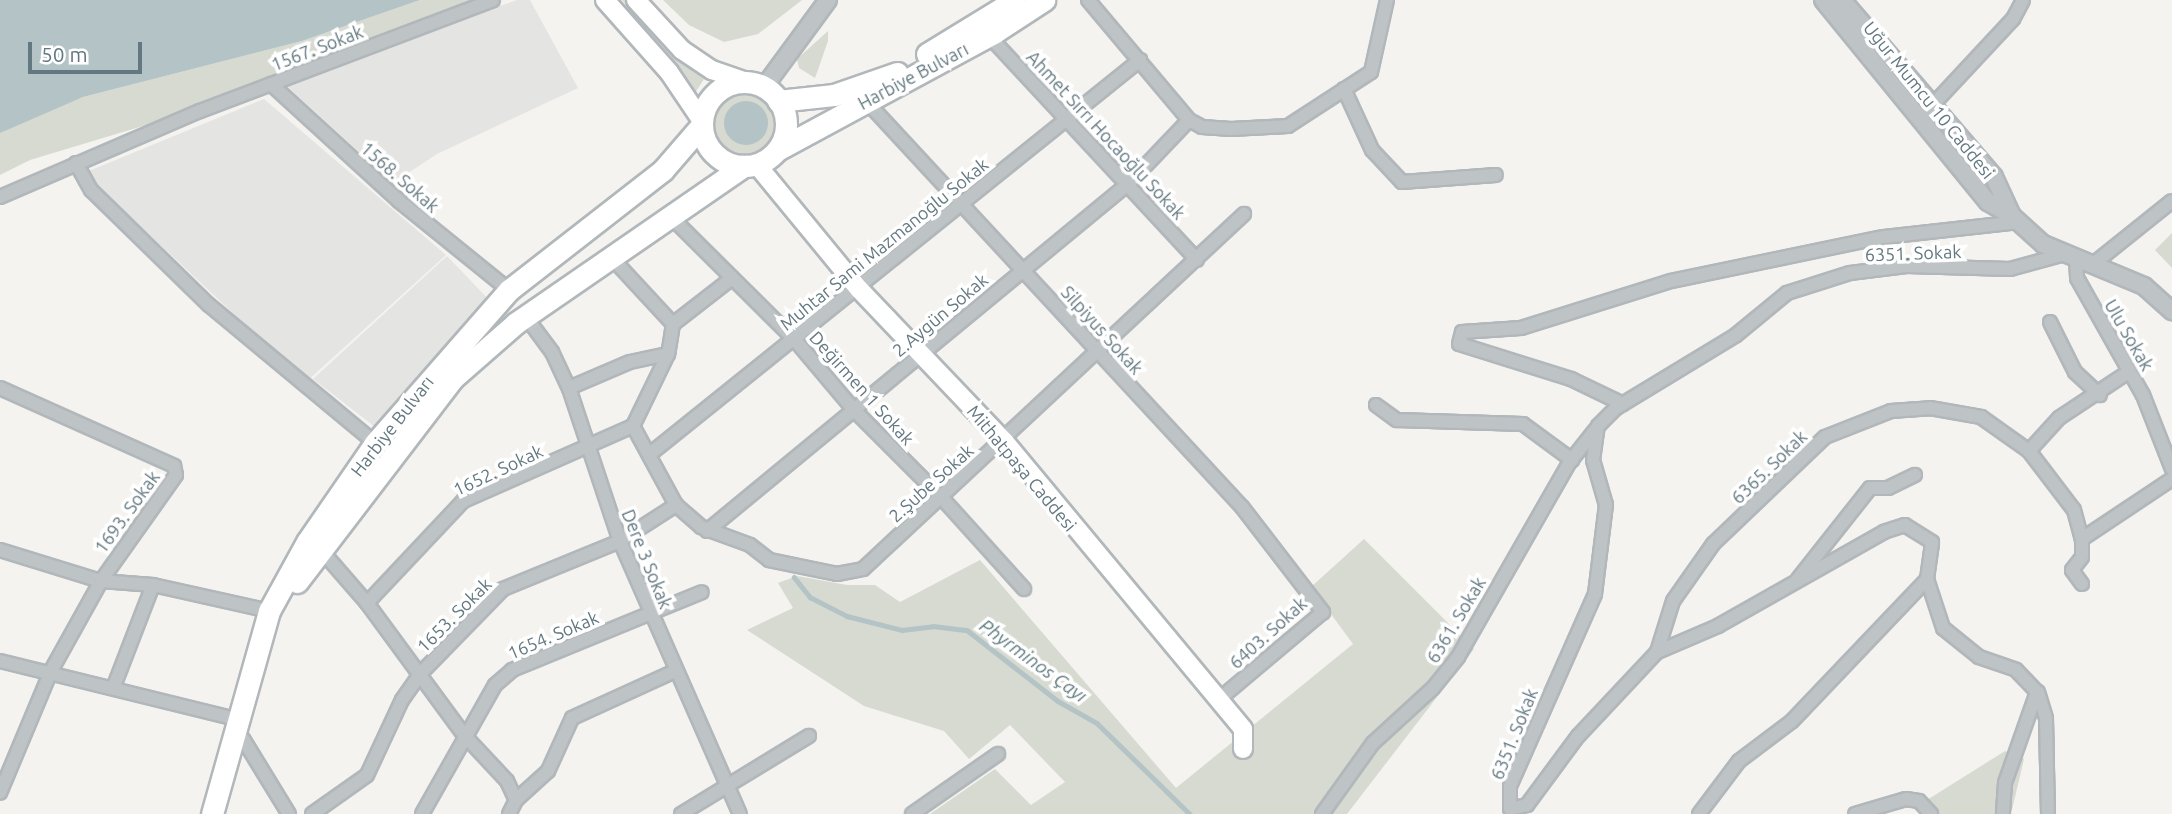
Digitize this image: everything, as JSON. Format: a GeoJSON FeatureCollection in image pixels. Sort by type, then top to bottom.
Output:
{"type":"FeatureCollection","features":[{"type":"Feature","properties":{"kind":"main road"},"geometry":{"type":"LineString","coordinates":[[605,0],[669,72],[702,123],[710,149],[751,165]]}},
{"type":"Feature","properties":{"kind":"main road"},"geometry":{"type":"LineString","coordinates":[[636,0],[682,50],[712,70],[763,90],[784,125],[779,149]]}},
{"type":"Feature","properties":{"kind":"main road","name":"Harbiye Bulvarı"},"geometry":{"type":"LineString","coordinates":[[224,814],[240,729],[269,611],[307,542],[375,443],[509,290],[663,170],[702,123],[709,99],[719,89],[834,95],[896,74],[1018,4],[1044,0]]}},
{"type":"Feature","properties":{"kind":"main road","name":"Harbiye Bulvarı"},"geometry":{"type":"LineString","coordinates":[[212,814],[281,614],[297,582],[452,379],[526,317],[670,216],[779,149],[988,35],[1018,4]]}},
{"type":"Feature","properties":{"kind":"main road","name":"Mithatpaşa Caddesi"},"geometry":{"type":"LineString","coordinates":[[751,165],[859,289],[1004,441],[1243,729],[1243,749]]}},
{"type":"Feature","properties":{"kind":"street","name":"1567. Sokak"},"geometry":{"type":"LineString","coordinates":[[0,197],[76,163],[271,84],[493,0]]}},
{"type":"Feature","properties":{"kind":"street"},"geometry":{"type":"LineString","coordinates":[[763,90],[828,0]]}},
{"type":"Feature","properties":{"kind":"street"},"geometry":{"type":"LineString","coordinates":[[1088,0],[1189,120],[1202,127],[1231,129],[1289,126],[1371,72],[1387,0]]}},
{"type":"Feature","properties":{"kind":"street","name":"Uğur Mumcu 10 Caddesi"},"geometry":{"type":"LineString","coordinates":[[1823,0],[1925,113]]}},
{"type":"Feature","properties":{"kind":"street","name":"Uğur Mumcu 10 Caddesi"},"geometry":{"type":"LineString","coordinates":[[1842,0],[1988,202],[2015,219],[2043,244],[2144,286],[2172,311]]}},
{"type":"Feature","properties":{"kind":"street"},"geometry":{"type":"LineString","coordinates":[[1925,113],[2012,19],[2023,0]]}},
{"type":"Feature","properties":{"kind":"street","name":"Ahmet Sırrı Hocaoğlu Sokak"},"geometry":{"type":"LineString","coordinates":[[988,35],[1197,260]]}},
{"type":"Feature","properties":{"kind":"street","name":"Muhtar Sami Mazmanoğlu Sokak"},"geometry":{"type":"LineString","coordinates":[[650,454],[859,289],[959,201],[1068,119],[1140,60]]}},
{"type":"Feature","properties":{"kind":"street","name":"1568. Sokak"},"geometry":{"type":"LineString","coordinates":[[271,84],[399,201],[509,290]]}},
{"type":"Feature","properties":{"kind":"street"},"geometry":{"type":"LineString","coordinates":[[1344,89],[1372,150],[1402,182],[1496,175]]}},
{"type":"Feature","properties":{"kind":"street","name":"Silpiyus Sokak"},"geometry":{"type":"LineString","coordinates":[[866,101],[1024,268],[1097,352],[1241,507],[1305,589]]}},
{"type":"Feature","properties":{"kind":"street","name":"2.Aygün Sokak"},"geometry":{"type":"LineString","coordinates":[[707,531],[1128,184],[1189,120]]}},
{"type":"Feature","properties":{"kind":"street"},"geometry":{"type":"LineString","coordinates":[[76,163],[91,190],[209,305],[375,443]]}},
{"type":"Feature","properties":{"kind":"street"},"geometry":{"type":"LineString","coordinates":[[2092,265],[2172,201]]}},
{"type":"Feature","properties":{"kind":"street","name":"2.Şube Sokak"},"geometry":{"type":"LineString","coordinates":[[707,531],[750,545],[769,560],[837,574],[863,569],[1004,441],[1244,214]]}},
{"type":"Feature","properties":{"kind":"street","name":"Değirmen 1 Sokak"},"geometry":{"type":"LineString","coordinates":[[670,216],[794,340],[854,410],[941,497],[1024,589]]}},
{"type":"Feature","properties":{"kind":"street"},"geometry":{"type":"LineString","coordinates":[[1623,404],[1571,379],[1460,344],[1462,331],[1521,328],[1671,281],[1884,237],[2015,219]]}},
{"type":"Feature","properties":{"kind":"street"},"geometry":{"type":"LineString","coordinates":[[610,256],[673,324]]}},
{"type":"Feature","properties":{"kind":"street","name":"Ulu Sokak"},"geometry":{"type":"LineString","coordinates":[[2070,256],[2077,278],[2130,371],[2172,469]]}},
{"type":"Feature","properties":{"kind":"street","name":"6351. Sokak"},"geometry":{"type":"LineString","coordinates":[[1927,579],[1932,542],[1905,525],[1867,540],[1791,587],[1657,652],[1578,736],[1527,805],[1510,809],[1510,786],[1595,594],[1606,505],[1593,460],[1598,426],[1623,404],[1736,335],[1787,293],[1850,273],[1908,266],[2010,269],[2070,256]]}},
{"type":"Feature","properties":{"kind":"street"},"geometry":{"type":"LineString","coordinates":[[707,531],[676,505],[633,426],[668,354],[673,324],[732,278]]}},
{"type":"Feature","properties":{"kind":"street","name":"Dere 3 Sokak"},"geometry":{"type":"LineString","coordinates":[[526,317],[552,352],[569,388],[587,450],[620,541],[650,615],[740,814]]}},
{"type":"Feature","properties":{"kind":"street"},"geometry":{"type":"LineString","coordinates":[[2050,322],[2075,372],[2100,395]]}},
{"type":"Feature","properties":{"kind":"street"},"geometry":{"type":"LineString","coordinates":[[569,388],[629,362],[668,354]]}},
{"type":"Feature","properties":{"kind":"street"},"geometry":{"type":"LineString","coordinates":[[2029,451],[2059,418],[2100,395],[2130,371]]}},
{"type":"Feature","properties":{"kind":"street","name":"1693. Sokak"},"geometry":{"type":"LineString","coordinates":[[0,388],[174,466],[176,475],[101,580],[51,671],[0,793]]}},
{"type":"Feature","properties":{"kind":"street"},"geometry":{"type":"LineString","coordinates":[[1376,405],[1397,420],[1523,424],[1572,460]]}},
{"type":"Feature","properties":{"kind":"street","name":"6365. Sokak"},"geometry":{"type":"LineString","coordinates":[[1657,652],[1673,601],[1713,544],[1825,437],[1891,411],[1930,408],[1981,417],[2029,451],[2074,510],[2082,539]]}},
{"type":"Feature","properties":{"kind":"street","name":"1652. Sokak"},"geometry":{"type":"LineString","coordinates":[[368,603],[463,501],[587,450],[633,426]]}},
{"type":"Feature","properties":{"kind":"street","name":"6361. Sokak"},"geometry":{"type":"LineString","coordinates":[[1322,814],[1373,743],[1433,688],[1458,657],[1572,460],[1598,426]]}},
{"type":"Feature","properties":{"kind":"street"},"geometry":{"type":"LineString","coordinates":[[1791,587],[1870,488],[1888,488],[1916,475]]}},
{"type":"Feature","properties":{"kind":"street"},"geometry":{"type":"LineString","coordinates":[[2082,584],[2072,569],[2082,557],[2082,539],[2172,480]]}},
{"type":"Feature","properties":{"kind":"street","name":"1653. Sokak"},"geometry":{"type":"LineString","coordinates":[[312,814],[367,775],[402,700],[421,673],[503,589],[620,541],[676,505]]}},
{"type":"Feature","properties":{"kind":"street"},"geometry":{"type":"LineString","coordinates":[[0,550],[101,580],[153,585],[269,611]]}},
{"type":"Feature","properties":{"kind":"street"},"geometry":{"type":"LineString","coordinates":[[321,550],[368,603],[464,735],[507,781],[516,800]]}},
{"type":"Feature","properties":{"kind":"street"},"geometry":{"type":"LineString","coordinates":[[1699,814],[1739,761],[1808,705],[1927,579],[1943,628],[1979,657],[2016,670],[2037,692],[2046,719],[2048,814]]}},
{"type":"Feature","properties":{"kind":"street"},"geometry":{"type":"LineString","coordinates":[[114,686],[153,585]]}},
{"type":"Feature","properties":{"kind":"street","name":"6403. Sokak"},"geometry":{"type":"LineString","coordinates":[[1218,700],[1323,611],[1305,589]]}},
{"type":"Feature","properties":{"kind":"street","name":"1654. Sokak"},"geometry":{"type":"LineString","coordinates":[[422,814],[464,735],[495,685],[512,670],[702,592]]}},
{"type":"Feature","properties":{"kind":"street"},"geometry":{"type":"LineString","coordinates":[[0,660],[114,686],[240,729],[289,814]]}},
{"type":"Feature","properties":{"kind":"street"},"geometry":{"type":"LineString","coordinates":[[509,814],[516,800],[548,771],[572,718],[675,671]]}},
{"type":"Feature","properties":{"kind":"street"},"geometry":{"type":"LineString","coordinates":[[2003,814],[2005,783],[2037,692]]}},
{"type":"Feature","properties":{"kind":"street"},"geometry":{"type":"LineString","coordinates":[[681,814],[809,736]]}},
{"type":"Feature","properties":{"kind":"street"},"geometry":{"type":"LineString","coordinates":[[912,814],[998,754]]}},
{"type":"Feature","properties":{"kind":"street"},"geometry":{"type":"LineString","coordinates":[[1855,814],[1906,799],[1919,801],[1931,814]]}},
{"type":"Feature","properties":{"kind":"shaded area"},"geometry":{"type":"Polygon","coordinates":[[[0,0],[420,0],[302,41],[83,97],[0,133],[0,0]]]}},
{"type":"Feature","properties":{"kind":"shaded area"},"geometry":{"type":"Polygon","coordinates":[[[420,0],[500,0],[209,106],[30,160],[0,175],[0,133],[19,123],[83,97],[302,41],[420,0]]]}},
{"type":"Feature","properties":{"kind":"shaded area"},"geometry":{"type":"Polygon","coordinates":[[[517,0],[530,0],[578,88],[437,154],[393,183],[287,86],[517,0]]]}},
{"type":"Feature","properties":{"kind":"shaded area"},"geometry":{"type":"Polygon","coordinates":[[[622,0],[628,0],[675,55],[704,79],[695,93],[622,0]]]}},
{"type":"Feature","properties":{"kind":"shaded area"},"geometry":{"type":"Polygon","coordinates":[[[663,0],[802,0],[758,34],[724,42],[689,25],[663,0]]]}},
{"type":"Feature","properties":{"kind":"shaded area"},"geometry":{"type":"Polygon","coordinates":[[[828,31],[828,41],[815,78],[799,68],[797,59],[828,31]]]}},
{"type":"Feature","properties":{"kind":"shaded area"},"geometry":{"type":"Polygon","coordinates":[[[746,91],[764,97],[772,105],[778,123],[772,141],[764,149],[746,155],[728,149],[720,141],[714,123],[720,105],[728,97],[746,91]]]}},
{"type":"Feature","properties":{"kind":"shaded area"},"geometry":{"type":"Polygon","coordinates":[[[264,99],[446,255],[306,382],[84,173],[264,99]]]}},
{"type":"Feature","properties":{"kind":"shaded area"},"geometry":{"type":"Polygon","coordinates":[[[746,101],[762,107],[768,123],[762,139],[746,145],[730,139],[724,123],[730,107],[746,101]]]}},
{"type":"Feature","properties":{"kind":"shaded area"},"geometry":{"type":"Polygon","coordinates":[[[2172,233],[2172,268],[2155,250],[2172,233]]]}},
{"type":"Feature","properties":{"kind":"shaded area"},"geometry":{"type":"Polygon","coordinates":[[[447,256],[492,303],[379,430],[313,379],[447,256]]]}},
{"type":"Feature","properties":{"kind":"shaded area"},"geometry":{"type":"Polygon","coordinates":[[[1364,539],[1474,649],[1347,814],[930,814],[995,769],[1031,805],[1065,782],[1010,725],[969,759],[944,731],[864,706],[747,630],[793,608],[778,583],[797,576],[847,585],[875,585],[900,602],[980,560],[1176,788],[1353,644],[1311,587],[1364,539]]]}},
{"type":"Feature","properties":{"kind":"shaded area"},"geometry":{"type":"Polygon","coordinates":[[[2005,751],[2024,759],[2011,814],[1927,814],[1927,800],[2005,751]]]}},
{"type":"Feature","properties":{"kind":"waterway","name":"Phyrminos Çayı"},"geometry":{"type":"LineString","coordinates":[[794,577],[810,597],[847,616],[902,630],[933,626],[967,630],[1058,701],[1097,723],[1190,814]]}}]}
